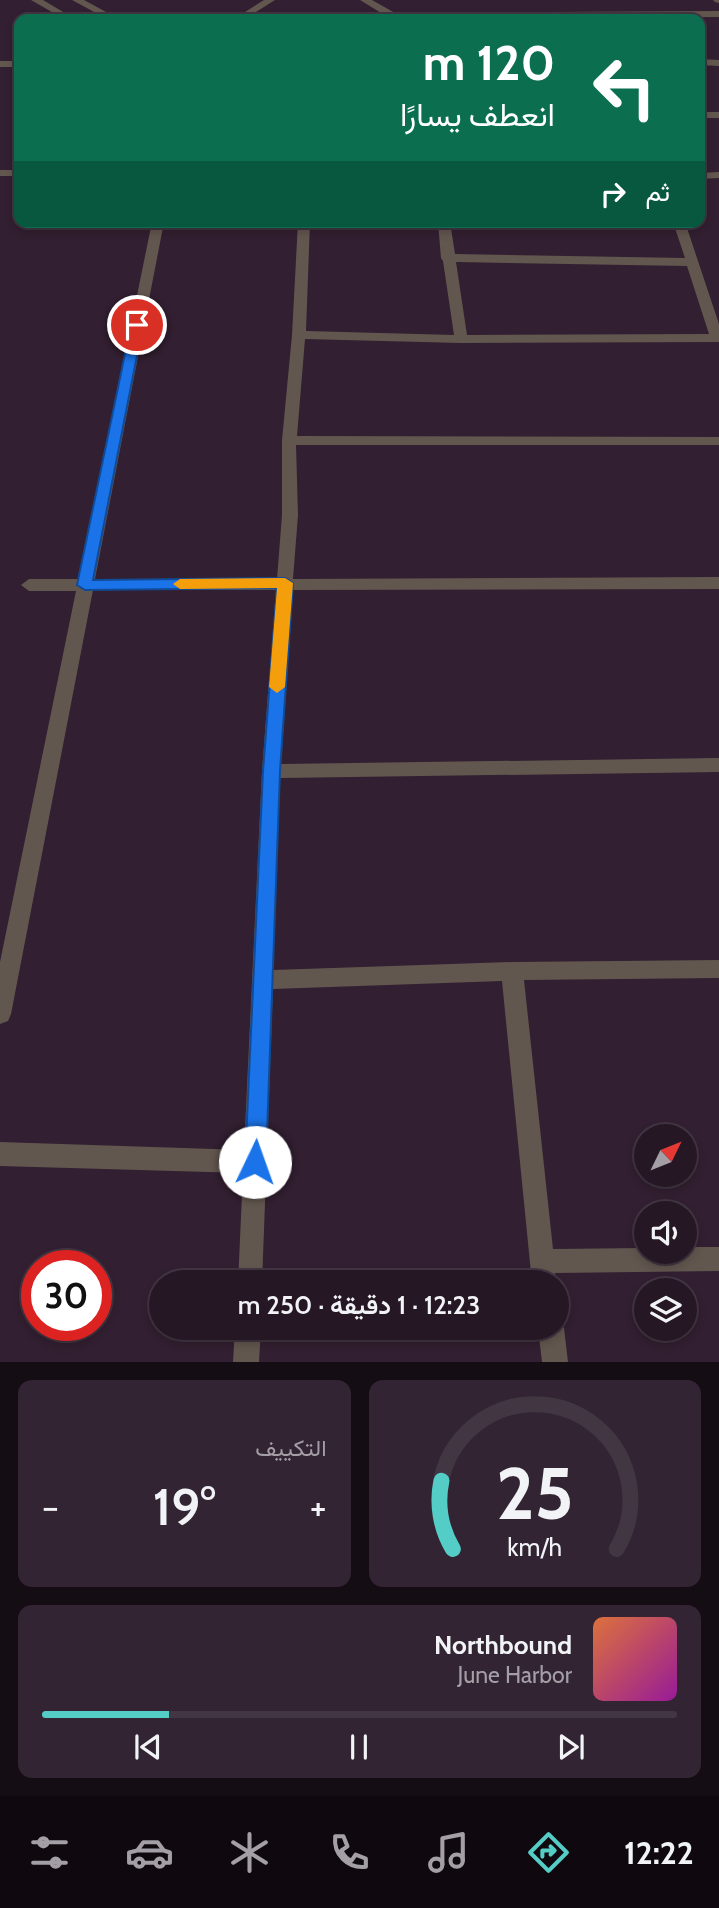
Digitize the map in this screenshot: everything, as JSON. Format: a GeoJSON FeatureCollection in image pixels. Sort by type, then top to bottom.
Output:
{"type":"FeatureCollection","features":[{"type":"Feature","properties":{"kind":"street"},"geometry":{"type":"LineString","coordinates":[[36,0],[61,14]]}},
{"type":"Feature","properties":{"kind":"street"},"geometry":{"type":"LineString","coordinates":[[78,0],[105,14]]}},
{"type":"Feature","properties":{"kind":"street"},"geometry":{"type":"LineString","coordinates":[[247,14],[270,0]]}},
{"type":"Feature","properties":{"kind":"street"},"geometry":{"type":"LineString","coordinates":[[365,0],[387,7],[391,14]]}},
{"type":"Feature","properties":{"kind":"street"},"geometry":{"type":"LineString","coordinates":[[501,14],[511,7]]}},
{"type":"Feature","properties":{"kind":"street"},"geometry":{"type":"LineString","coordinates":[[581,14],[590,7]]}},
{"type":"Feature","properties":{"kind":"street"},"geometry":{"type":"LineString","coordinates":[[501,14],[719,14]]}},
{"type":"Feature","properties":{"kind":"street"},"geometry":{"type":"LineString","coordinates":[[0,1014],[157,228]]}},
{"type":"Feature","properties":{"kind":"street"},"geometry":{"type":"LineString","coordinates":[[251,1270],[271,771],[290,514],[289,440],[299,335],[304,228]]}},
{"type":"Feature","properties":{"kind":"street"},"geometry":{"type":"LineString","coordinates":[[444,228],[461,339]]}},
{"type":"Feature","properties":{"kind":"street"},"geometry":{"type":"LineString","coordinates":[[299,335],[461,339],[718,338],[681,228]]}},
{"type":"Feature","properties":{"kind":"street"},"geometry":{"type":"LineString","coordinates":[[447,258],[692,262]]}},
{"type":"Feature","properties":{"kind":"street"},"geometry":{"type":"LineString","coordinates":[[289,440],[719,441]]}},
{"type":"Feature","properties":{"kind":"street"},"geometry":{"type":"LineString","coordinates":[[29,585],[719,583]]}},
{"type":"Feature","properties":{"kind":"street"},"geometry":{"type":"LineString","coordinates":[[271,771],[719,765]]}},
{"type":"Feature","properties":{"kind":"street"},"geometry":{"type":"LineString","coordinates":[[264,980],[512,971],[719,970]]}},
{"type":"Feature","properties":{"kind":"street"},"geometry":{"type":"LineString","coordinates":[[512,971],[543,1270]]}},
{"type":"Feature","properties":{"kind":"street"},"geometry":{"type":"LineString","coordinates":[[0,1154],[255,1162]]}},
{"type":"Feature","properties":{"kind":"street"},"geometry":{"type":"LineString","coordinates":[[568,1270],[719,1258]]}},
{"type":"Feature","properties":{"kind":"street"},"geometry":{"type":"LineString","coordinates":[[246,1362],[247,1340]]}},
{"type":"Feature","properties":{"kind":"street"},"geometry":{"type":"LineString","coordinates":[[552,1340],[555,1362]]}},
{"type":"Feature","properties":{"kind":"slow traffic"},"geometry":{"type":"LineString","coordinates":[[180,584],[285,583],[277,687]]}},
{"type":"Feature","properties":{"kind":"route"},"geometry":{"type":"LineString","coordinates":[[137,325],[85,585],[285,583],[271,771],[255,1162]]}}]}
